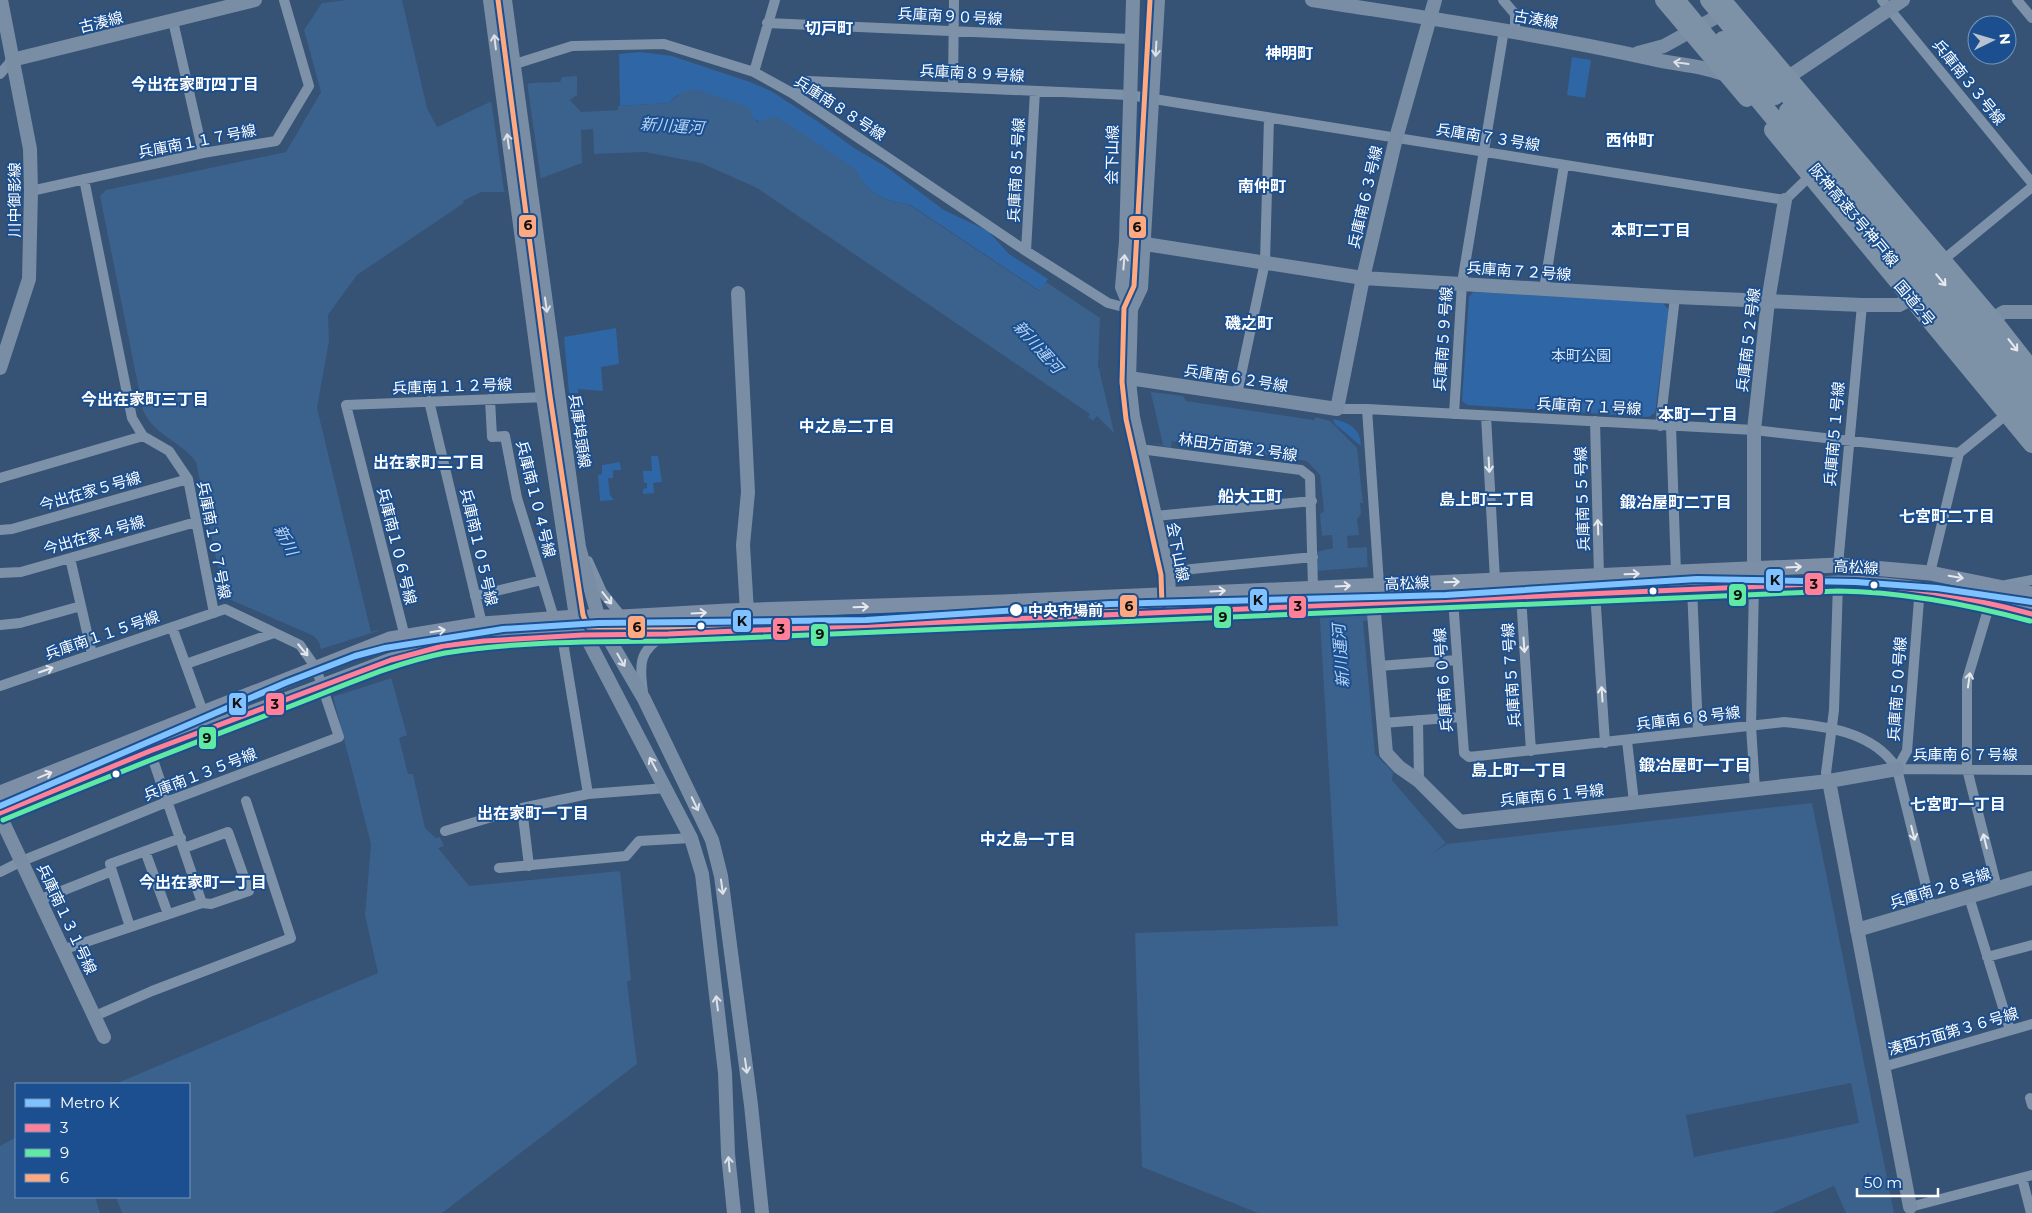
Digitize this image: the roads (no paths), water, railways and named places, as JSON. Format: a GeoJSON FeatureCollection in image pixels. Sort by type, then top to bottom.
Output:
{"type":"FeatureCollection","features":[{"type":"Feature","properties":{"kind":"highway","name":"国道2号"},"geometry":{"type":"LineString","coordinates":[[1664,0],[1745,95],[1910,299],[2032,444]]}},
{"type":"Feature","properties":{"kind":"highway"},"geometry":{"type":"LineString","coordinates":[[1712,1],[1736,16],[1992,319],[2032,370]]}},
{"type":"Feature","properties":{"kind":"highway","name":"阪神高速3号神戸線"},"geometry":{"type":"LineString","coordinates":[[1712,1],[2032,389]]}},
{"type":"Feature","properties":{"kind":"highway"},"geometry":{"type":"LineString","coordinates":[[1679,4],[1724,41],[1788,111],[2032,409]]}},
{"type":"Feature","properties":{"kind":"highway","name":"阪神高速3号神戸線"},"geometry":{"type":"LineString","coordinates":[[1679,4],[2032,430]]}},
{"type":"Feature","properties":{"kind":"main road","name":"高松線"},"geometry":{"type":"LineString","coordinates":[[0,793],[390,639],[482,624],[598,616],[622,617],[1838,565],[1930,573],[2032,594]]}},
{"type":"Feature","properties":{"kind":"main road","name":"高松線"},"geometry":{"type":"LineString","coordinates":[[0,815],[150,751],[326,683],[392,660],[443,646],[484,641],[606,634],[668,634],[1754,585],[1838,583],[1920,587],[2032,614]]}},
{"type":"Feature","properties":{"kind":"street","name":"川中御影線"},"geometry":{"type":"LineString","coordinates":[[0,0],[30,149],[31,190],[30,279],[0,368]]}},
{"type":"Feature","properties":{"kind":"street","name":"古湊線"},"geometry":{"type":"LineString","coordinates":[[12,60],[256,0]]}},
{"type":"Feature","properties":{"kind":"street","name":"兵庫南１１７号線"},"geometry":{"type":"LineString","coordinates":[[31,190],[203,153],[276,141],[310,86],[284,0]]}},
{"type":"Feature","properties":{"kind":"street","name":"兵庫埠頭線"},"geometry":{"type":"LineString","coordinates":[[490,0],[514,190],[576,617],[691,838],[702,874],[723,1054],[734,1213]]}},
{"type":"Feature","properties":{"kind":"street","name":"兵庫埠頭線"},"geometry":{"type":"LineString","coordinates":[[505,0],[579,547],[598,616],[606,634],[644,699],[712,840],[721,876],[751,1105],[762,1213]]}},
{"type":"Feature","properties":{"kind":"street"},"geometry":{"type":"LineString","coordinates":[[754,72],[775,0]]}},
{"type":"Feature","properties":{"kind":"street"},"geometry":{"type":"LineString","coordinates":[[953,87],[954,0]]}},
{"type":"Feature","properties":{"kind":"street","name":"会下山線"},"geometry":{"type":"LineString","coordinates":[[1131,309],[1122,287],[1126,241],[1133,0]]}},
{"type":"Feature","properties":{"kind":"street","name":"会下山線"},"geometry":{"type":"LineString","coordinates":[[1158,0],[1141,288],[1131,309],[1129,380],[1133,417],[1168,574],[1170,612]]}},
{"type":"Feature","properties":{"kind":"street","name":"古湊線"},"geometry":{"type":"LineString","coordinates":[[1312,0],[1510,31],[1634,53],[1652,59],[1708,68],[1726,75]]}},
{"type":"Feature","properties":{"kind":"street","name":"兵庫南６３号線"},"geometry":{"type":"LineString","coordinates":[[1339,406],[1363,278],[1396,138],[1435,0]]}},
{"type":"Feature","properties":{"kind":"street"},"geometry":{"type":"LineString","coordinates":[[1503,0],[1515,14],[1510,31]]}},
{"type":"Feature","properties":{"kind":"street"},"geometry":{"type":"LineString","coordinates":[[1745,95],[1760,94],[1788,78],[1886,4],[1902,0]]}},
{"type":"Feature","properties":{"kind":"street"},"geometry":{"type":"LineString","coordinates":[[2017,0],[2032,18]]}},
{"type":"Feature","properties":{"kind":"street","name":"兵庫南３３号線"},"geometry":{"type":"LineString","coordinates":[[1886,4],[2032,183]]}},
{"type":"Feature","properties":{"kind":"street","name":"古湊線"},"geometry":{"type":"LineString","coordinates":[[1634,53],[1652,51],[1720,15],[1736,16]]}},
{"type":"Feature","properties":{"kind":"street"},"geometry":{"type":"LineString","coordinates":[[173,21],[203,153]]}},
{"type":"Feature","properties":{"kind":"street","name":"兵庫南９０号線"},"geometry":{"type":"LineString","coordinates":[[767,23],[1132,39]]}},
{"type":"Feature","properties":{"kind":"street","name":"兵庫南５９号線"},"geometry":{"type":"LineString","coordinates":[[1454,414],[1462,283],[1482,151],[1510,31]]}},
{"type":"Feature","properties":{"kind":"street","name":"兵庫南８８号線"},"geometry":{"type":"LineString","coordinates":[[498,68],[513,66],[572,46],[664,44],[754,72],[792,93],[1026,251],[1108,303],[1131,309]]}},
{"type":"Feature","properties":{"kind":"street"},"geometry":{"type":"LineString","coordinates":[[0,74],[12,60]]}},
{"type":"Feature","properties":{"kind":"street","name":"兵庫南８９号線"},"geometry":{"type":"LineString","coordinates":[[792,93],[808,81],[1129,95],[1153,99]]}},
{"type":"Feature","properties":{"kind":"street","name":"兵庫南８５号線"},"geometry":{"type":"LineString","coordinates":[[1026,251],[1035,91]]}},
{"type":"Feature","properties":{"kind":"street","name":"兵庫南７３号線"},"geometry":{"type":"LineString","coordinates":[[1153,99],[1785,200]]}},
{"type":"Feature","properties":{"kind":"street"},"geometry":{"type":"LineString","coordinates":[[1237,394],[1265,262],[1269,118]]}},
{"type":"Feature","properties":{"kind":"street"},"geometry":{"type":"LineString","coordinates":[[1544,289],[1564,165]]}},
{"type":"Feature","properties":{"kind":"street"},"geometry":{"type":"LineString","coordinates":[[1785,200],[1810,176]]}},
{"type":"Feature","properties":{"kind":"street"},"geometry":{"type":"LineString","coordinates":[[0,478],[143,436],[132,418],[84,180]]}},
{"type":"Feature","properties":{"kind":"street"},"geometry":{"type":"LineString","coordinates":[[1942,261],[2032,188]]}},
{"type":"Feature","properties":{"kind":"street","name":"兵庫南５２号線"},"geometry":{"type":"LineString","coordinates":[[1755,789],[1752,726],[1754,430],[1768,301],[1785,200]]}},
{"type":"Feature","properties":{"kind":"street","name":"兵庫南７２号線"},"geometry":{"type":"LineString","coordinates":[[1126,241],[1143,242],[1363,278],[1674,297],[1862,305],[1899,305],[1910,299]]}},
{"type":"Feature","properties":{"kind":"street"},"geometry":{"type":"LineString","coordinates":[[738,293],[748,492],[743,545],[748,629]]}},
{"type":"Feature","properties":{"kind":"street"},"geometry":{"type":"LineString","coordinates":[[1660,426],[1674,297]]}},
{"type":"Feature","properties":{"kind":"street","name":"兵庫南５１号線"},"geometry":{"type":"LineString","coordinates":[[1838,565],[1862,305]]}},
{"type":"Feature","properties":{"kind":"street"},"geometry":{"type":"LineString","coordinates":[[1992,319],[2004,312],[2032,312]]}},
{"type":"Feature","properties":{"kind":"street","name":"兵庫南６２号線"},"geometry":{"type":"LineString","coordinates":[[1129,380],[1367,410]]}},
{"type":"Feature","properties":{"kind":"street","name":"兵庫南１１２号線"},"geometry":{"type":"LineString","coordinates":[[346,405],[559,397]]}},
{"type":"Feature","properties":{"kind":"street","name":"兵庫南１０４号線"},"geometry":{"type":"LineString","coordinates":[[490,399],[492,437],[505,436],[517,498],[554,618]]}},
{"type":"Feature","properties":{"kind":"street","name":"兵庫南１０５号線"},"geometry":{"type":"LineString","coordinates":[[429,401],[482,624],[484,641]]}},
{"type":"Feature","properties":{"kind":"street","name":"兵庫南１０６号線"},"geometry":{"type":"LineString","coordinates":[[346,405],[405,637]]}},
{"type":"Feature","properties":{"kind":"street"},"geometry":{"type":"LineString","coordinates":[[1367,410],[1374,584]]}},
{"type":"Feature","properties":{"kind":"street","name":"兵庫南７１号線"},"geometry":{"type":"LineString","coordinates":[[1367,410],[1754,430],[1959,453]]}},
{"type":"Feature","properties":{"kind":"street"},"geometry":{"type":"LineString","coordinates":[[1930,573],[1959,453],[2007,414]]}},
{"type":"Feature","properties":{"kind":"street"},"geometry":{"type":"LineString","coordinates":[[1486,416],[1495,580]]}},
{"type":"Feature","properties":{"kind":"street","name":"兵庫南５５号線"},"geometry":{"type":"LineString","coordinates":[[1595,422],[1599,576]]}},
{"type":"Feature","properties":{"kind":"street"},"geometry":{"type":"LineString","coordinates":[[1671,426],[1676,573]]}},
{"type":"Feature","properties":{"kind":"street","name":"兵庫南１０７号線"},"geometry":{"type":"LineString","coordinates":[[143,436],[169,451],[188,479],[214,613],[225,609],[300,645],[320,667],[326,683]]}},
{"type":"Feature","properties":{"kind":"street","name":"林田方面第２号線"},"geometry":{"type":"LineString","coordinates":[[1139,445],[1301,470],[1310,477],[1316,587]]}},
{"type":"Feature","properties":{"kind":"street","name":"今出在家５号線"},"geometry":{"type":"LineString","coordinates":[[0,530],[12,529],[188,479]]}},
{"type":"Feature","properties":{"kind":"street"},"geometry":{"type":"LineString","coordinates":[[1155,516],[1312,501]]}},
{"type":"Feature","properties":{"kind":"street","name":"今出在家４号線"},"geometry":{"type":"LineString","coordinates":[[0,573],[21,572],[196,522]]}},
{"type":"Feature","properties":{"kind":"street"},"geometry":{"type":"LineString","coordinates":[[579,547],[602,592],[622,617]]}},
{"type":"Feature","properties":{"kind":"street"},"geometry":{"type":"LineString","coordinates":[[1168,574],[1313,557]]}},
{"type":"Feature","properties":{"kind":"street"},"geometry":{"type":"LineString","coordinates":[[70,558],[92,654]]}},
{"type":"Feature","properties":{"kind":"street"},"geometry":{"type":"LineString","coordinates":[[475,596],[542,580]]}},
{"type":"Feature","properties":{"kind":"street"},"geometry":{"type":"LineString","coordinates":[[1998,586],[2032,580]]}},
{"type":"Feature","properties":{"kind":"street"},"geometry":{"type":"LineString","coordinates":[[1838,583],[1832,729],[1826,773],[1910,1207],[2027,1176],[2032,1213]]}},
{"type":"Feature","properties":{"kind":"street","name":"兵庫南５０号線"},"geometry":{"type":"LineString","coordinates":[[1897,769],[1907,751],[1920,587]]}},
{"type":"Feature","properties":{"kind":"street"},"geometry":{"type":"LineString","coordinates":[[1692,588],[1698,731]]}},
{"type":"Feature","properties":{"kind":"street"},"geometry":{"type":"LineString","coordinates":[[1595,592],[1605,743]]}},
{"type":"Feature","properties":{"kind":"street","name":"兵庫南５７号線"},"geometry":{"type":"LineString","coordinates":[[1521,596],[1531,751]]}},
{"type":"Feature","properties":{"kind":"street","name":"兵庫南６０号線"},"geometry":{"type":"LineString","coordinates":[[1453,599],[1464,753],[1469,757]]}},
{"type":"Feature","properties":{"kind":"street","name":"兵庫南６１号線"},"geometry":{"type":"LineString","coordinates":[[1371,602],[1379,666],[1386,753],[1399,766],[1419,781],[1460,822],[1829,781],[1897,769]]}},
{"type":"Feature","properties":{"kind":"street"},"geometry":{"type":"LineString","coordinates":[[1990,603],[1968,680],[1967,769],[1997,888]]}},
{"type":"Feature","properties":{"kind":"street"},"geometry":{"type":"LineString","coordinates":[[0,625],[20,623],[81,606]]}},
{"type":"Feature","properties":{"kind":"street","name":"兵庫南１１５号線"},"geometry":{"type":"LineString","coordinates":[[0,686],[214,613]]}},
{"type":"Feature","properties":{"kind":"street"},"geometry":{"type":"LineString","coordinates":[[172,627],[203,712]]}},
{"type":"Feature","properties":{"kind":"street"},"geometry":{"type":"LineString","coordinates":[[186,664],[274,632]]}},
{"type":"Feature","properties":{"kind":"street"},"geometry":{"type":"LineString","coordinates":[[644,699],[640,674],[643,656],[650,644],[668,634]]}},
{"type":"Feature","properties":{"kind":"street"},"geometry":{"type":"LineString","coordinates":[[562,636],[588,794]]}},
{"type":"Feature","properties":{"kind":"street"},"geometry":{"type":"LineString","coordinates":[[1379,666],[1457,660]]}},
{"type":"Feature","properties":{"kind":"street","name":"兵庫南１３５号線"},"geometry":{"type":"LineString","coordinates":[[0,872],[22,861],[169,801],[339,737],[326,683]]}},
{"type":"Feature","properties":{"kind":"street"},"geometry":{"type":"LineString","coordinates":[[1383,723],[1461,717]]}},
{"type":"Feature","properties":{"kind":"street"},"geometry":{"type":"LineString","coordinates":[[1418,720],[1419,781]]}},
{"type":"Feature","properties":{"kind":"street","name":"兵庫南６８号線"},"geometry":{"type":"LineString","coordinates":[[1469,757],[1784,722],[1832,729],[1868,740],[1888,754],[1897,769]]}},
{"type":"Feature","properties":{"kind":"street"},"geometry":{"type":"LineString","coordinates":[[1627,740],[1634,802]]}},
{"type":"Feature","properties":{"kind":"street"},"geometry":{"type":"LineString","coordinates":[[150,751],[169,801],[202,903]]}},
{"type":"Feature","properties":{"kind":"street"},"geometry":{"type":"LineString","coordinates":[[1897,769],[1931,906]]}},
{"type":"Feature","properties":{"kind":"street","name":"兵庫南６７号線"},"geometry":{"type":"LineString","coordinates":[[1897,769],[2032,770]]}},
{"type":"Feature","properties":{"kind":"street"},"geometry":{"type":"LineString","coordinates":[[445,832],[522,808],[588,794],[666,788]]}},
{"type":"Feature","properties":{"kind":"street"},"geometry":{"type":"LineString","coordinates":[[95,1016],[152,991],[291,938],[246,801]]}},
{"type":"Feature","properties":{"kind":"street"},"geometry":{"type":"LineString","coordinates":[[522,808],[529,866]]}},
{"type":"Feature","properties":{"kind":"street","name":"兵庫南１３１号線"},"geometry":{"type":"LineString","coordinates":[[0,815],[104,1037]]}},
{"type":"Feature","properties":{"kind":"street"},"geometry":{"type":"LineString","coordinates":[[62,950],[202,903],[211,904],[249,891],[228,832],[184,848]]}},
{"type":"Feature","properties":{"kind":"street"},"geometry":{"type":"LineString","coordinates":[[130,927],[110,864],[181,838]]}},
{"type":"Feature","properties":{"kind":"street"},"geometry":{"type":"LineString","coordinates":[[500,868],[626,856],[639,842],[691,838]]}},
{"type":"Feature","properties":{"kind":"street"},"geometry":{"type":"LineString","coordinates":[[146,851],[168,914]]}},
{"type":"Feature","properties":{"kind":"street"},"geometry":{"type":"LineString","coordinates":[[39,900],[112,871]]}},
{"type":"Feature","properties":{"kind":"street","name":"兵庫南２８号線"},"geometry":{"type":"LineString","coordinates":[[1857,930],[1931,906],[2032,878]]}},
{"type":"Feature","properties":{"kind":"street"},"geometry":{"type":"LineString","coordinates":[[1969,897],[2010,1030]]}},
{"type":"Feature","properties":{"kind":"street"},"geometry":{"type":"LineString","coordinates":[[1987,957],[2031,949]]}},
{"type":"Feature","properties":{"kind":"street","name":"湊西方面第３６号線"},"geometry":{"type":"LineString","coordinates":[[1883,1067],[2032,1024]]}},
{"type":"Feature","properties":{"kind":"water"},"geometry":{"type":"Polygon","coordinates":[[[347,0],[402,0],[427,108],[437,127],[530,83],[560,82],[562,77],[577,76],[577,95],[570,100],[581,112],[618,110],[618,106],[669,103],[682,92],[694,89],[749,107],[754,119],[758,122],[776,116],[856,169],[860,177],[876,194],[891,201],[908,204],[1039,291],[1046,282],[1100,318],[1098,368],[1152,392],[1183,396],[1186,401],[1314,420],[1316,417],[1330,421],[1357,448],[1363,503],[1360,503],[1361,514],[1357,519],[1359,535],[1347,536],[1348,548],[1367,547],[1369,620],[1363,621],[1375,754],[1393,772],[1392,780],[1446,843],[1432,854],[1447,844],[1812,803],[1894,1213],[1846,1213],[1834,1186],[1771,1213],[1258,1213],[1142,1167],[1135,933],[1338,926],[1316,552],[1333,548],[1332,535],[1322,536],[1320,514],[1324,511],[1320,475],[1307,461],[1172,441],[1171,448],[1115,434],[1097,416],[1093,421],[1088,417],[1090,414],[757,188],[701,163],[645,152],[594,154],[593,129],[581,130],[582,163],[504,192],[481,192],[463,201],[464,203],[357,275],[328,315],[329,341],[317,408],[371,632],[378,630],[407,735],[399,738],[408,774],[413,774],[425,828],[436,838],[440,837],[444,846],[438,848],[469,886],[620,871],[631,980],[627,982],[637,1064],[442,1213],[122,1213],[116,1198],[190,1198],[190,1083],[117,1083],[378,973],[365,915],[371,844],[319,642],[314,636],[224,597],[196,462],[183,449],[153,426],[143,410],[100,196],[106,190],[286,152],[321,92],[304,30],[322,3],[347,0]],[[1851,1083],[1686,1115],[1694,1157],[1859,1123],[1851,1083]]]}},
{"type":"Feature","properties":{"kind":"water"},"geometry":{"type":"Polygon","coordinates":[[[15,1138],[15,1198],[95,1198],[100,1213],[0,1213],[0,1146],[15,1138]]]}},
{"type":"Feature","properties":{"kind":"metro line","name":"K"},"geometry":{"type":"LineString","coordinates":[[0,806],[285,683],[355,656],[385,648],[503,629],[598,623],[866,620],[1110,604],[1446,595],[1697,579],[1856,582],[1937,588],[2032,602]]}},
{"type":"Feature","properties":{"kind":"place","name":"中央市場前"},"geometry":{"type":"Point","coordinates":[1016,610]}},
{"type":"Feature","properties":{"kind":"district","name":"切戸町"},"geometry":{"type":"Point","coordinates":[829,28]}},
{"type":"Feature","properties":{"kind":"district","name":"神明町"},"geometry":{"type":"Point","coordinates":[1289,53]}},
{"type":"Feature","properties":{"kind":"district","name":"今出在家町四丁目"},"geometry":{"type":"Point","coordinates":[195,84]}},
{"type":"Feature","properties":{"kind":"district","name":"西仲町"},"geometry":{"type":"Point","coordinates":[1630,140]}},
{"type":"Feature","properties":{"kind":"district","name":"南仲町"},"geometry":{"type":"Point","coordinates":[1262,186]}},
{"type":"Feature","properties":{"kind":"district","name":"本町二丁目"},"geometry":{"type":"Point","coordinates":[1651,230]}},
{"type":"Feature","properties":{"kind":"district","name":"磯之町"},"geometry":{"type":"Point","coordinates":[1249,323]}},
{"type":"Feature","properties":{"kind":"district","name":"今出在家町三丁目"},"geometry":{"type":"Point","coordinates":[145,399]}},
{"type":"Feature","properties":{"kind":"district","name":"本町一丁目"},"geometry":{"type":"Point","coordinates":[1698,414]}},
{"type":"Feature","properties":{"kind":"district","name":"中之島二丁目"},"geometry":{"type":"Point","coordinates":[847,426]}},
{"type":"Feature","properties":{"kind":"district","name":"出在家町二丁目"},"geometry":{"type":"Point","coordinates":[429,462]}},
{"type":"Feature","properties":{"kind":"district","name":"船大工町"},"geometry":{"type":"Point","coordinates":[1250,496]}},
{"type":"Feature","properties":{"kind":"district","name":"島上町二丁目"},"geometry":{"type":"Point","coordinates":[1487,499]}},
{"type":"Feature","properties":{"kind":"district","name":"鍛冶屋町二丁目"},"geometry":{"type":"Point","coordinates":[1676,502]}},
{"type":"Feature","properties":{"kind":"district","name":"七宮町二丁目"},"geometry":{"type":"Point","coordinates":[1947,516]}},
{"type":"Feature","properties":{"kind":"district","name":"鍛冶屋町一丁目"},"geometry":{"type":"Point","coordinates":[1695,765]}},
{"type":"Feature","properties":{"kind":"district","name":"島上町一丁目"},"geometry":{"type":"Point","coordinates":[1519,770]}},
{"type":"Feature","properties":{"kind":"district","name":"七宮町一丁目"},"geometry":{"type":"Point","coordinates":[1958,804]}},
{"type":"Feature","properties":{"kind":"district","name":"出在家町一丁目"},"geometry":{"type":"Point","coordinates":[533,813]}},
{"type":"Feature","properties":{"kind":"district","name":"中之島一丁目"},"geometry":{"type":"Point","coordinates":[1028,839]}},
{"type":"Feature","properties":{"kind":"district","name":"今出在家町一丁目"},"geometry":{"type":"Point","coordinates":[203,882]}},
{"type":"Feature","properties":{"kind":"water label","name":"新川運河"},"geometry":{"type":"Point","coordinates":[672,126]}},
{"type":"Feature","properties":{"kind":"water label","name":"新川運河"},"geometry":{"type":"Point","coordinates":[1038,347]}},
{"type":"Feature","properties":{"kind":"water label","name":"新川"},"geometry":{"type":"Point","coordinates":[286,540]}},
{"type":"Feature","properties":{"kind":"water label","name":"新川運河"},"geometry":{"type":"Point","coordinates":[1341,656]}},
{"type":"Feature","properties":{"kind":"park label","name":"本町公園"},"geometry":{"type":"Point","coordinates":[1581,355]}}]}
